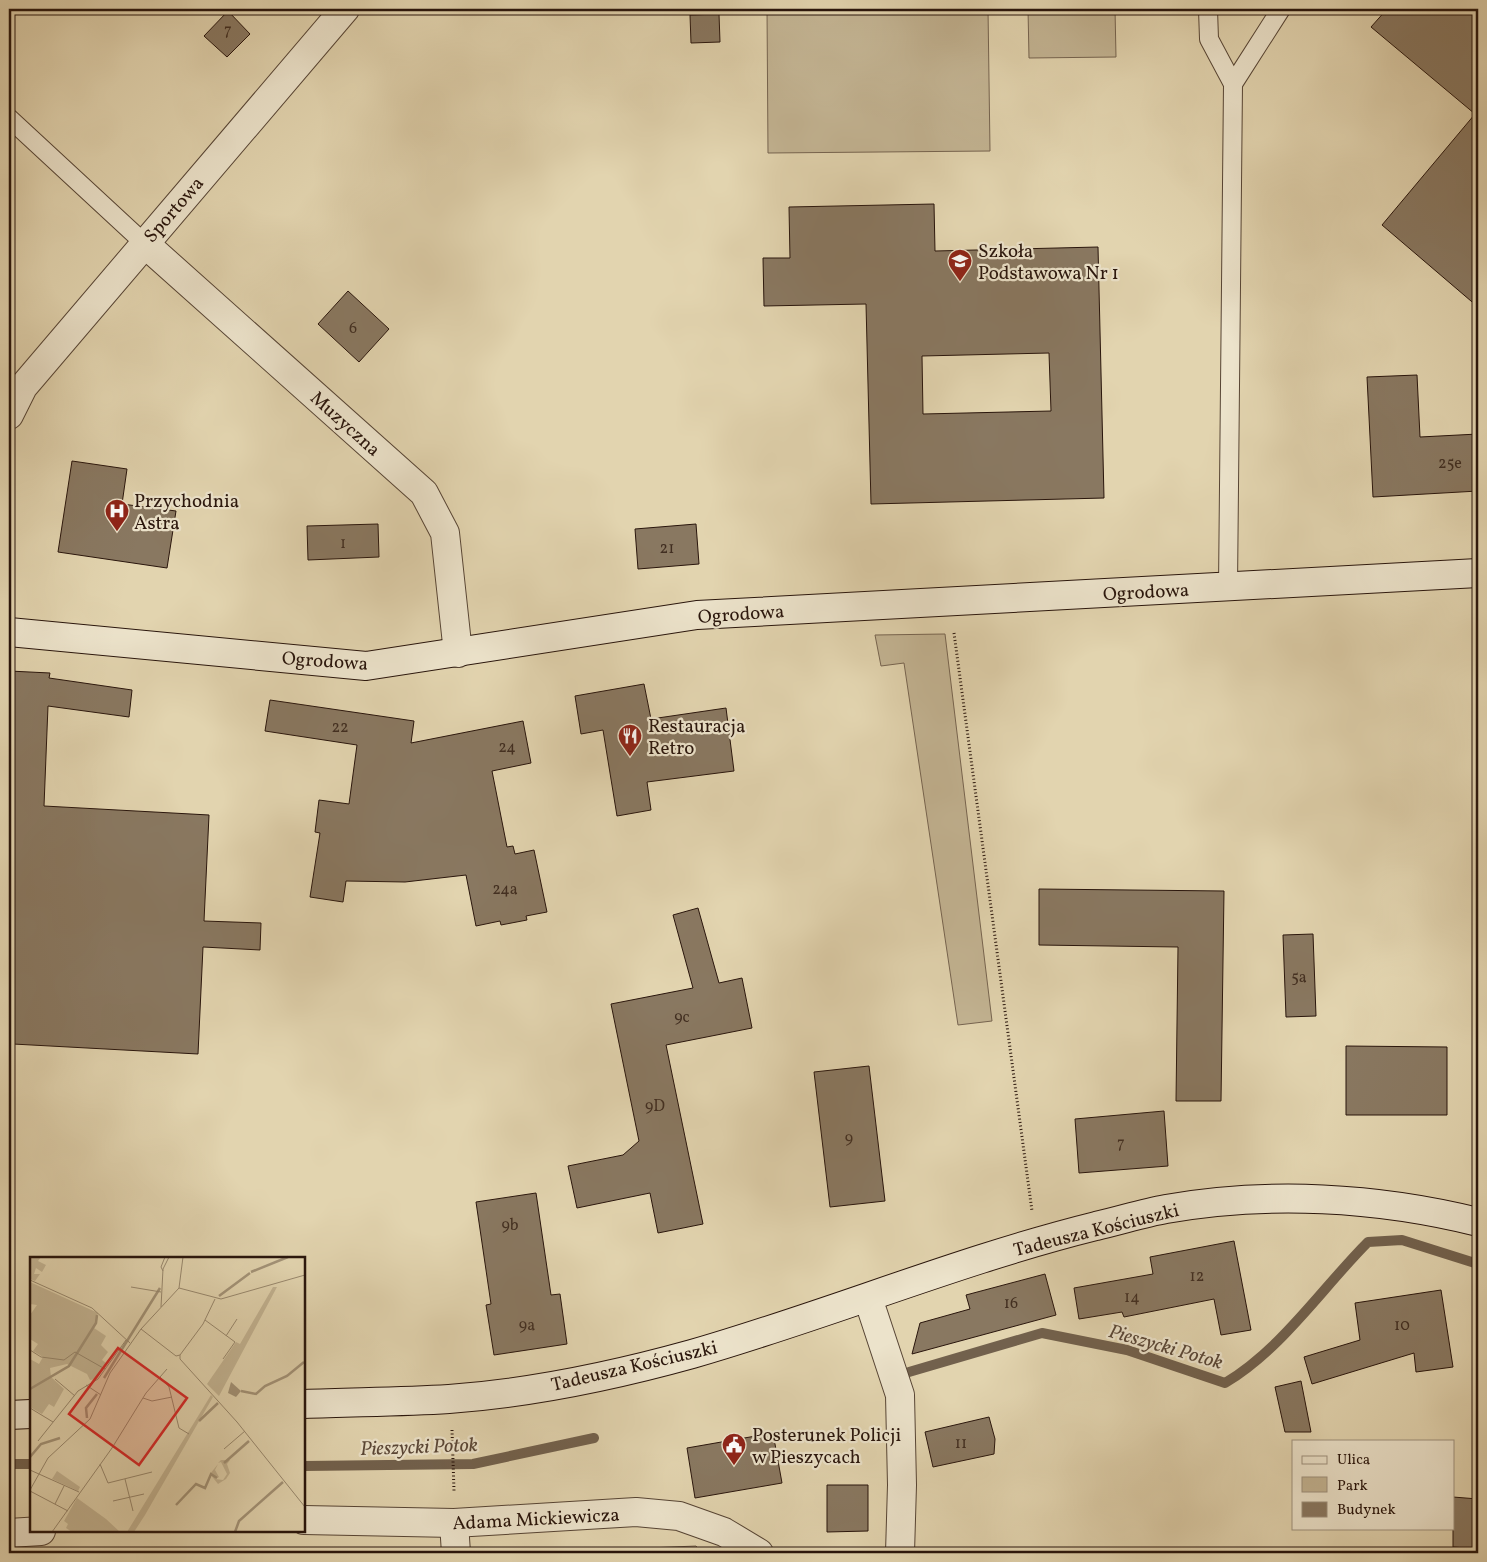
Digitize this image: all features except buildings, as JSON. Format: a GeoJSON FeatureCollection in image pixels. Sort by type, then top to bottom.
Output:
{"type":"FeatureCollection","features":[{"type":"Feature","properties":{"kind":"street","name":"Sportowa"},"geometry":{"type":"LineString","coordinates":[[9,415],[23,387],[345,9]]}},
{"type":"Feature","properties":{"kind":"street","name":"Muzyczna"},"geometry":{"type":"LineString","coordinates":[[144,243],[424,493],[445,533],[458,653]]}},
{"type":"Feature","properties":{"kind":"street","name":"Ogrodowa"},"geometry":{"type":"LineString","coordinates":[[9,632],[366,666],[697,615],[1478,573]]}},
{"type":"Feature","properties":{"kind":"street","name":"Tadeusza Kościuszki"},"geometry":{"type":"LineString","coordinates":[[305,1404],[451,1399],[573,1383],[692,1354],[868,1298],[1006,1251],[1166,1209],[1255,1200],[1342,1200],[1439,1213],[1478,1222]]}},
{"type":"Feature","properties":{"kind":"street"},"geometry":{"type":"LineString","coordinates":[[868,1298],[900,1395],[902,1484],[900,1553]]}},
{"type":"Feature","properties":{"kind":"street"},"geometry":{"type":"LineString","coordinates":[[9,1415],[30,1414]]}},
{"type":"Feature","properties":{"kind":"street","name":"Adama Mickiewicza"},"geometry":{"type":"LineString","coordinates":[[305,1520],[454,1523],[636,1512],[679,1516],[724,1532],[759,1553]]}},
{"type":"Feature","properties":{"kind":"street"},"geometry":{"type":"LineString","coordinates":[[454,1523],[456,1553]]}},
{"type":"Feature","properties":{"kind":"street"},"geometry":{"type":"LineString","coordinates":[[9,1533],[30,1532]]}},
{"type":"Feature","properties":{"kind":"lane"},"geometry":{"type":"LineString","coordinates":[[1208,9],[1209,39],[1233,84],[1228,587]]}},
{"type":"Feature","properties":{"kind":"lane"},"geometry":{"type":"LineString","coordinates":[[1233,84],[1281,9]]}},
{"type":"Feature","properties":{"kind":"lane"},"geometry":{"type":"LineString","coordinates":[[9,118],[144,243]]}},
{"type":"Feature","properties":{"kind":"path"},"geometry":{"type":"LineString","coordinates":[[954,632],[1033,1217]]}},
{"type":"Feature","properties":{"kind":"path"},"geometry":{"type":"LineString","coordinates":[[452,1427],[454,1482]]}},
{"type":"Feature","properties":{"kind":"green space"},"geometry":{"type":"Polygon","coordinates":[[[767,9],[988,9],[990,151],[768,153],[767,9]]]}},
{"type":"Feature","properties":{"kind":"green space"},"geometry":{"type":"Polygon","coordinates":[[[1028,9],[1115,9],[1116,57],[1029,58],[1028,9]]]}},
{"type":"Feature","properties":{"kind":"green space"},"geometry":{"type":"Polygon","coordinates":[[[945,634],[992,1021],[958,1025],[904,663],[881,666],[875,635],[945,634]]]}},
{"type":"Feature","properties":{"kind":"green space"},"geometry":{"type":"Polygon","coordinates":[[[696,1546],[703,1553],[529,1553],[696,1546]]]}},
{"type":"Feature","properties":{"kind":"waterway","name":"Pieszycki Potok"},"geometry":{"type":"LineString","coordinates":[[909,1372],[1042,1333],[1127,1350],[1225,1383],[1246,1369],[1283,1336],[1368,1242],[1402,1240],[1478,1264]]}},
{"type":"Feature","properties":{"kind":"waterway","name":"Pieszycki Potok"},"geometry":{"type":"LineString","coordinates":[[305,1466],[473,1464],[594,1438]]}},
{"type":"Feature","properties":{"kind":"waterway","name":"Pieszycki Potok"},"geometry":{"type":"LineString","coordinates":[[9,1464],[30,1464]]}},
{"type":"Feature","properties":{"kind":"place","name":"Szkoła Podstawowa Nr 1"},"geometry":{"type":"Point","coordinates":[960,282]}},
{"type":"Feature","properties":{"kind":"place","name":"Przychodnia Astra"},"geometry":{"type":"Point","coordinates":[117,532]}},
{"type":"Feature","properties":{"kind":"place","name":"Restauracja Retro"},"geometry":{"type":"Point","coordinates":[630,757]}},
{"type":"Feature","properties":{"kind":"place","name":"Posterunek Policji w Pieszycach"},"geometry":{"type":"Point","coordinates":[734,1466]}}]}
